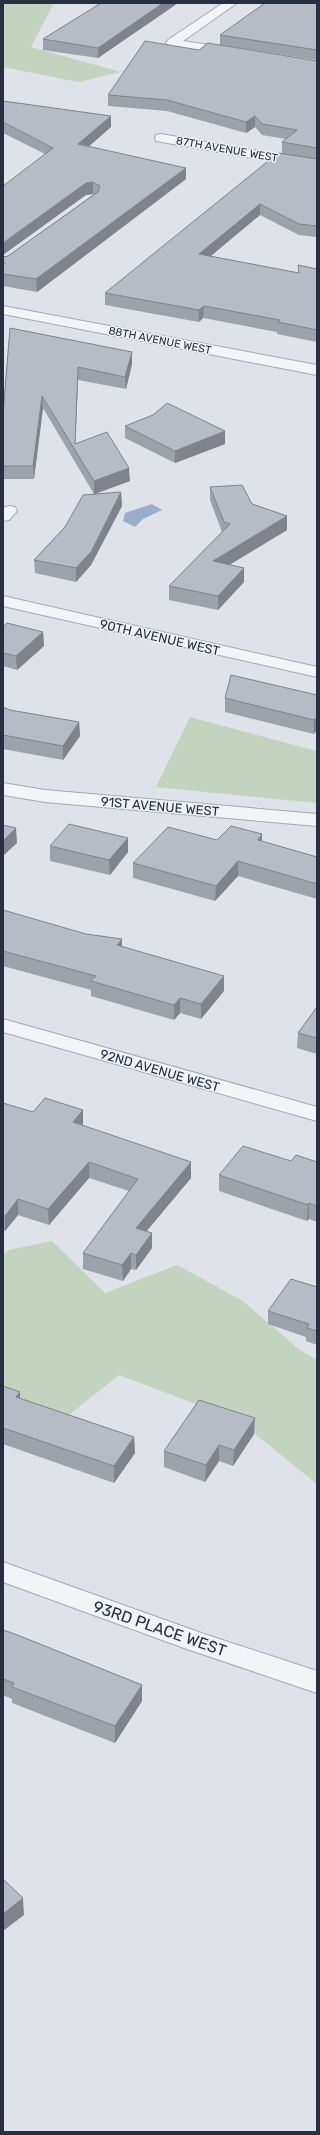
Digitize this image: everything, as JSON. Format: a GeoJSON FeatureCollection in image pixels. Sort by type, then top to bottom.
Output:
{"type":"FeatureCollection","features":[{"type":"Feature","properties":{"kind":"street"},"geometry":{"type":"LineString","coordinates":[[231,3],[172,43],[240,54]]}},
{"type":"Feature","properties":{"kind":"street","name":"87TH AVENUE WEST"},"geometry":{"type":"LineString","coordinates":[[161,138],[317,165]]}},
{"type":"Feature","properties":{"kind":"street","name":"88TH AVENUE WEST"},"geometry":{"type":"LineString","coordinates":[[3,310],[317,370]]}},
{"type":"Feature","properties":{"kind":"street","name":"90TH AVENUE WEST"},"geometry":{"type":"LineString","coordinates":[[3,601],[317,672]]}},
{"type":"Feature","properties":{"kind":"street","name":"91ST AVENUE WEST"},"geometry":{"type":"LineString","coordinates":[[3,789],[53,796],[317,820]]}},
{"type":"Feature","properties":{"kind":"street","name":"92ND AVENUE WEST"},"geometry":{"type":"LineString","coordinates":[[3,1025],[317,1114]]}},
{"type":"Feature","properties":{"kind":"street","name":"93RD PLACE WEST"},"geometry":{"type":"LineString","coordinates":[[3,1572],[194,1641],[317,1682]]}},
{"type":"Feature","properties":{"kind":"green space"},"geometry":{"type":"Polygon","coordinates":[[[3,3],[54,3],[31,47],[121,72],[78,82],[3,67],[3,3]]]}},
{"type":"Feature","properties":{"kind":"green space"},"geometry":{"type":"Polygon","coordinates":[[[190,717],[317,751],[317,803],[156,787],[190,717]]]}},
{"type":"Feature","properties":{"kind":"green space"},"geometry":{"type":"Polygon","coordinates":[[[52,1241],[105,1293],[177,1265],[243,1301],[300,1350],[317,1360],[317,1484],[238,1420],[119,1375],[69,1415],[3,1395],[3,1255],[9,1250],[52,1241]]]}},
{"type":"Feature","properties":{"kind":"water"},"geometry":{"type":"Polygon","coordinates":[[[152,504],[162,510],[143,519],[135,527],[123,521],[125,513],[152,504]]]}},
{"type":"Feature","properties":{"kind":"building"},"geometry":{"type":"Polygon","coordinates":[[[101,3],[163,3],[98,48],[43,39],[101,3]]]}},
{"type":"Feature","properties":{"kind":"building"},"geometry":{"type":"Polygon","coordinates":[[[265,3],[317,3],[317,50],[220,35],[265,3]]]}},
{"type":"Feature","properties":{"kind":"building"},"geometry":{"type":"Polygon","coordinates":[[[145,41],[199,50],[208,43],[317,61],[317,148],[282,142],[297,130],[262,124],[255,116],[246,122],[167,100],[108,95],[145,41]]]}},
{"type":"Feature","properties":{"kind":"building"},"geometry":{"type":"Polygon","coordinates":[[[3,101],[111,116],[78,144],[186,168],[36,279],[3,274],[3,264],[5,263],[3,263],[3,257],[8,256],[98,192],[100,186],[93,182],[86,183],[3,243],[3,186],[53,148],[3,122],[3,101]]]}},
{"type":"Feature","properties":{"kind":"building"},"geometry":{"type":"Polygon","coordinates":[[[278,153],[317,159],[317,226],[299,224],[260,204],[199,254],[299,273],[298,265],[317,269],[317,330],[278,322],[280,320],[204,306],[199,310],[105,293],[278,153]]]}},
{"type":"Feature","properties":{"kind":"building"},"geometry":{"type":"Polygon","coordinates":[[[10,328],[132,352],[125,377],[78,367],[75,444],[107,432],[129,468],[94,481],[42,396],[33,466],[3,466],[3,414],[10,328]]]}},
{"type":"Feature","properties":{"kind":"building"},"geometry":{"type":"Polygon","coordinates":[[[167,403],[225,431],[175,451],[125,426],[153,415],[167,403]]]}},
{"type":"Feature","properties":{"kind":"building"},"geometry":{"type":"Polygon","coordinates":[[[242,485],[252,504],[287,516],[213,561],[244,568],[218,596],[169,586],[230,524],[224,522],[210,487],[242,485]]]}},
{"type":"Feature","properties":{"kind":"building"},"geometry":{"type":"Polygon","coordinates":[[[121,492],[91,552],[76,568],[34,560],[65,527],[83,495],[121,492]]]}},
{"type":"Feature","properties":{"kind":"building"},"geometry":{"type":"Polygon","coordinates":[[[7,623],[43,632],[16,656],[3,653],[3,627],[7,623]]]}},
{"type":"Feature","properties":{"kind":"building"},"geometry":{"type":"Polygon","coordinates":[[[231,675],[317,695],[317,717],[314,720],[225,698],[231,675]]]}},
{"type":"Feature","properties":{"kind":"building"},"geometry":{"type":"Polygon","coordinates":[[[3,707],[10,710],[79,722],[63,746],[3,735],[3,707]]]}},
{"type":"Feature","properties":{"kind":"building"},"geometry":{"type":"Polygon","coordinates":[[[69,824],[128,838],[109,860],[50,846],[69,824]]]}},
{"type":"Feature","properties":{"kind":"building"},"geometry":{"type":"Polygon","coordinates":[[[3,825],[16,828],[3,841],[3,825]]]}},
{"type":"Feature","properties":{"kind":"building"},"geometry":{"type":"Polygon","coordinates":[[[231,826],[262,834],[258,840],[317,857],[317,884],[238,861],[216,886],[133,863],[168,827],[217,840],[231,826]]]}},
{"type":"Feature","properties":{"kind":"building"},"geometry":{"type":"Polygon","coordinates":[[[3,910],[86,934],[122,939],[117,945],[224,976],[201,1004],[180,998],[174,1005],[91,981],[96,976],[3,951],[3,910]]]}},
{"type":"Feature","properties":{"kind":"building"},"geometry":{"type":"Polygon","coordinates":[[[317,1007],[317,1038],[298,1033],[317,1007]]]}},
{"type":"Feature","properties":{"kind":"building"},"geometry":{"type":"Polygon","coordinates":[[[45,1098],[83,1110],[73,1122],[191,1162],[136,1228],[152,1233],[136,1255],[131,1253],[122,1265],[83,1253],[138,1179],[89,1162],[48,1209],[18,1199],[5,1216],[3,1215],[3,1103],[33,1112],[45,1098]]]}},
{"type":"Feature","properties":{"kind":"building"},"geometry":{"type":"Polygon","coordinates":[[[243,1146],[291,1161],[296,1155],[317,1162],[317,1206],[309,1203],[308,1205],[219,1175],[243,1146]]]}},
{"type":"Feature","properties":{"kind":"building"},"geometry":{"type":"Polygon","coordinates":[[[291,1279],[317,1287],[317,1331],[307,1328],[309,1324],[268,1311],[291,1279]]]}},
{"type":"Feature","properties":{"kind":"building"},"geometry":{"type":"Polygon","coordinates":[[[3,1386],[20,1392],[16,1397],[134,1437],[114,1466],[3,1428],[3,1386]]]}},
{"type":"Feature","properties":{"kind":"building"},"geometry":{"type":"Polygon","coordinates":[[[199,1400],[255,1418],[234,1450],[219,1445],[206,1465],[164,1451],[199,1400]]]}},
{"type":"Feature","properties":{"kind":"building"},"geometry":{"type":"Polygon","coordinates":[[[3,1630],[142,1685],[115,1726],[12,1687],[14,1683],[3,1679],[3,1630]]]}},
{"type":"Feature","properties":{"kind":"building"},"geometry":{"type":"Polygon","coordinates":[[[3,1879],[23,1898],[3,1914],[3,1879]]]}}]}
